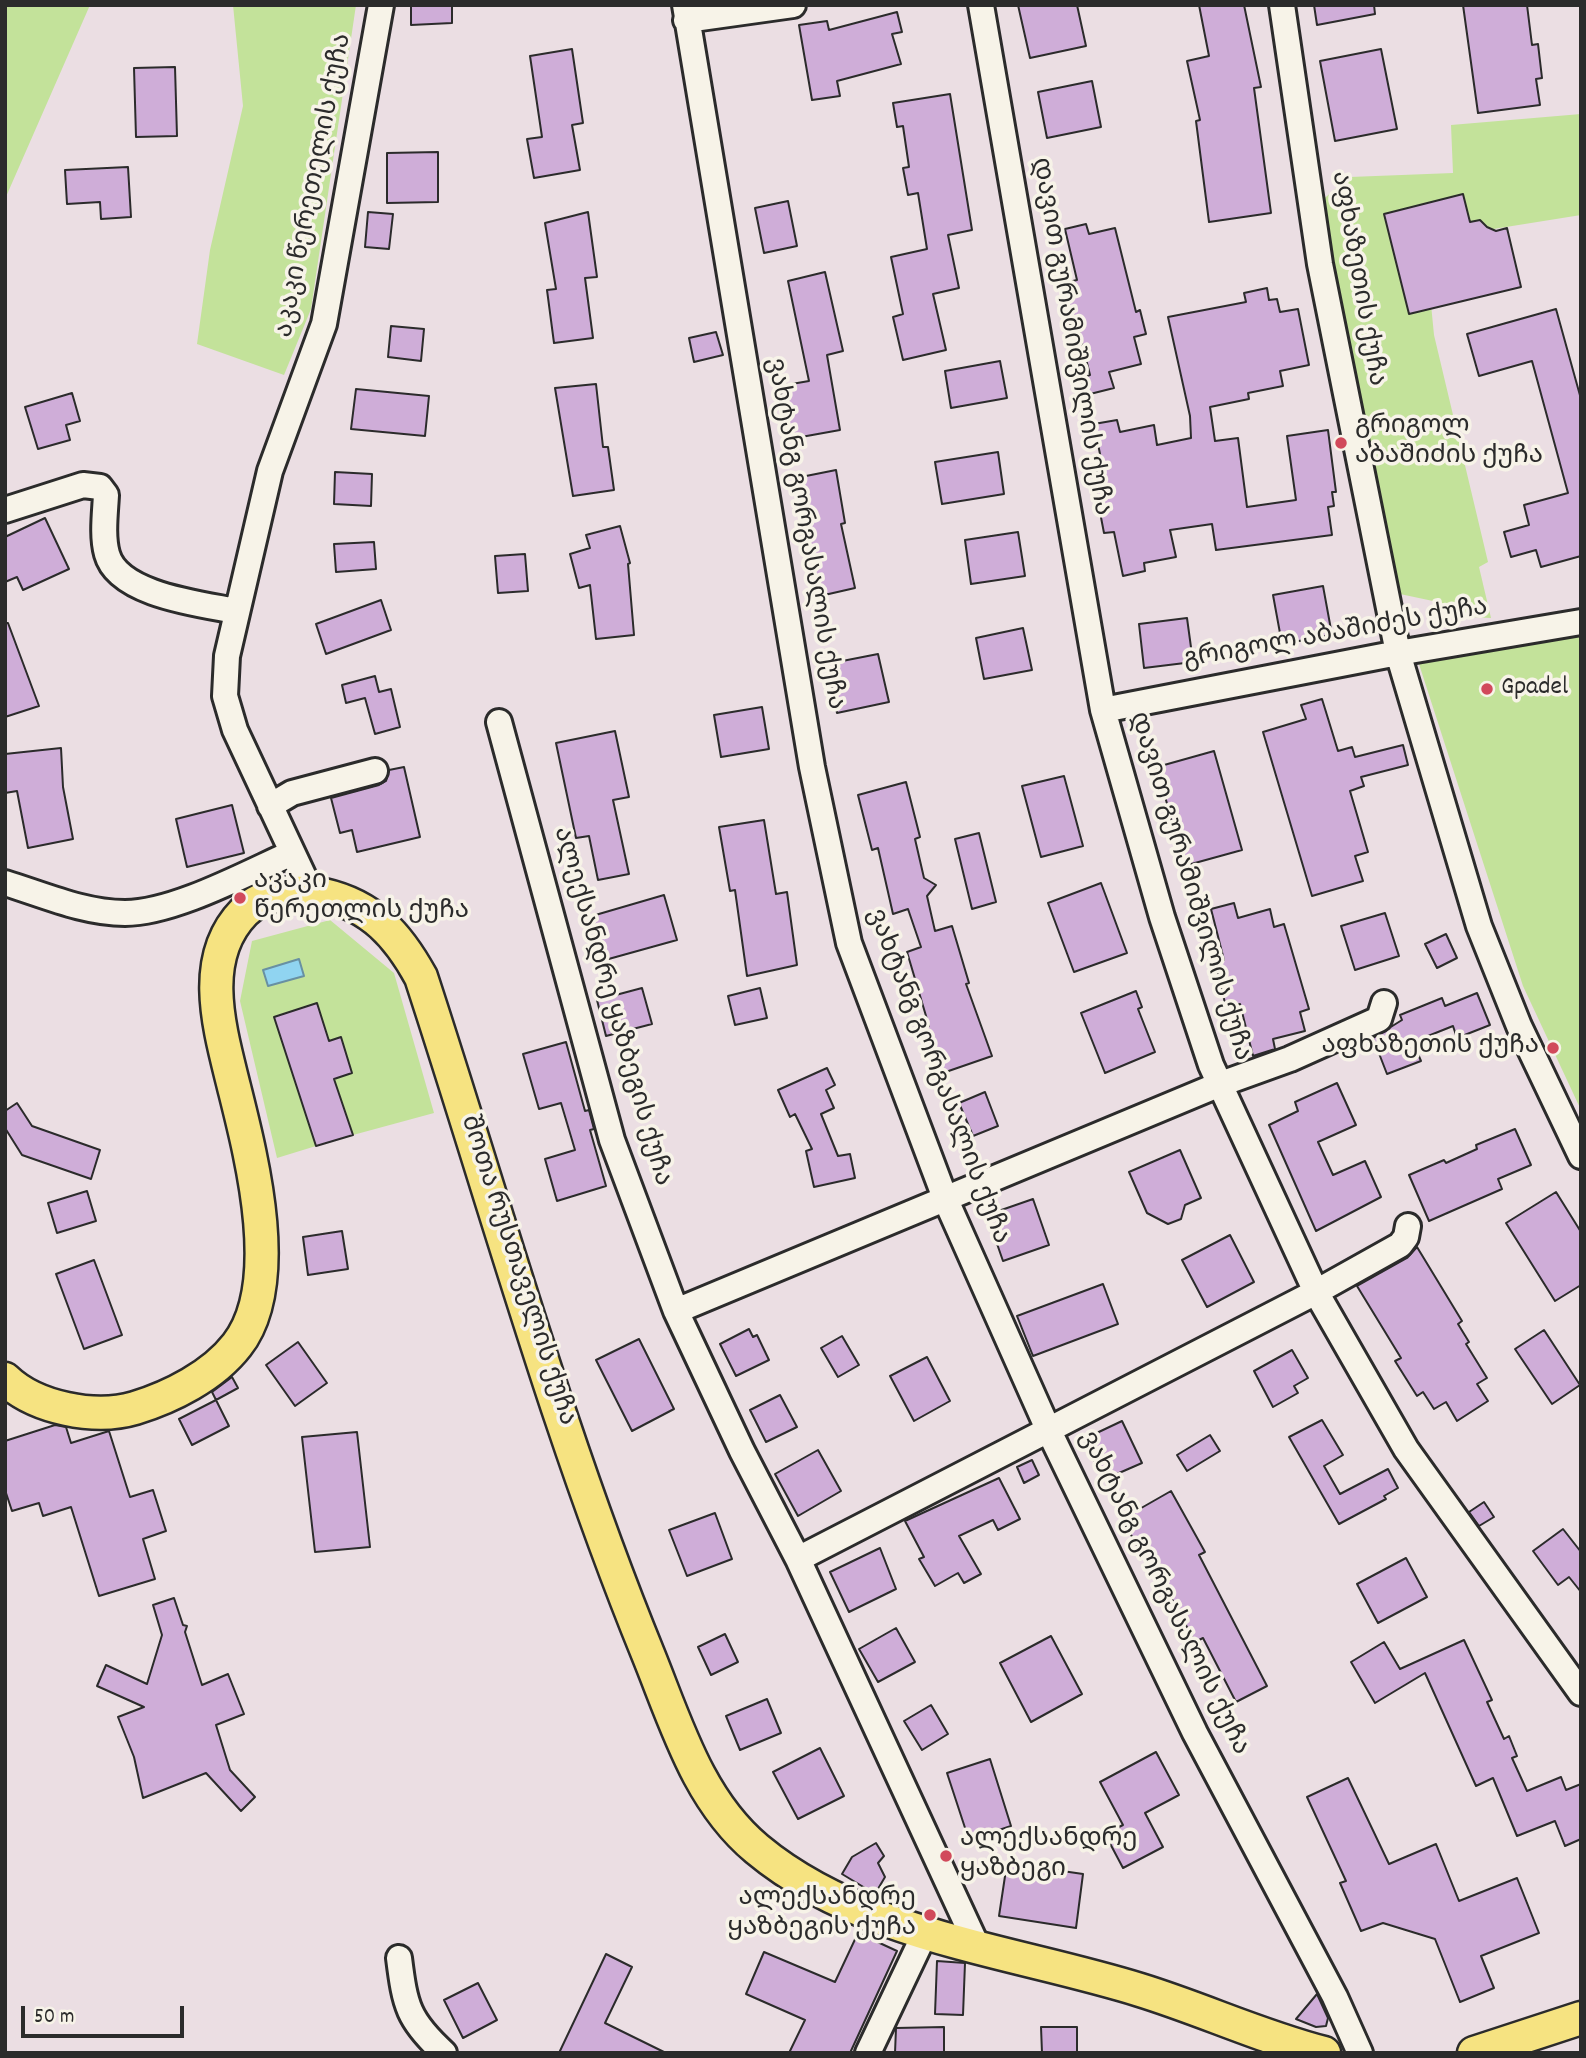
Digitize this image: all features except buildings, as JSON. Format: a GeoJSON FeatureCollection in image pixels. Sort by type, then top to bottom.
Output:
{"type":"FeatureCollection","features":[{"type":"Feature","properties":{"kind":"main road","name":"შოთა რუსთაველის ქუჩა"},"geometry":{"type":"LineString","coordinates":[[5,1379],[51,1405],[92,1413],[132,1409],[172,1394],[212,1369],[238,1345],[251,1320],[260,1279],[262,1231],[255,1175],[220,1032],[216,985],[219,953],[233,923],[250,905],[273,895],[311,892],[340,899],[376,918],[403,944],[421,977],[607,1552],[686,1747],[720,1812],[738,1832],[784,1870],[876,1915],[979,1950],[1138,1990],[1324,2053]]}},
{"type":"Feature","properties":{"kind":"main road"},"geometry":{"type":"LineString","coordinates":[[1474,2053],[1581,2018]]}},
{"type":"Feature","properties":{"kind":"street","name":"აკაკი წერეთელის ქუჩა"},"geometry":{"type":"LineString","coordinates":[[311,892],[235,730],[225,696],[227,656],[270,471],[324,324],[381,5]]}},
{"type":"Feature","properties":{"kind":"street"},"geometry":{"type":"LineString","coordinates":[[685,13],[793,5]]}},
{"type":"Feature","properties":{"kind":"street","name":"დავით გურამიშვილის ქუჩა"},"geometry":{"type":"LineString","coordinates":[[981,5],[1102,710],[1162,916],[1218,1085],[1316,1292],[1406,1449],[1581,1693]]}},
{"type":"Feature","properties":{"kind":"street","name":"აფხაზეთის ქუჩა"},"geometry":{"type":"LineString","coordinates":[[1282,5],[1320,264],[1398,653],[1479,926],[1524,1038],[1581,1156]]}},
{"type":"Feature","properties":{"kind":"street","name":"ვახტანგ გორგასალის ქუჩა"},"geometry":{"type":"LineString","coordinates":[[685,13],[810,754],[849,943],[945,1198],[1048,1429],[1195,1733],[1335,1997],[1360,2053]]}},
{"type":"Feature","properties":{"kind":"street"},"geometry":{"type":"LineString","coordinates":[[5,510],[83,485],[100,487],[106,495],[107,557],[120,575],[158,595],[236,611]]}},
{"type":"Feature","properties":{"kind":"street","name":"გრიგოლ აბაშიძეს ქუჩა"},"geometry":{"type":"LineString","coordinates":[[1102,710],[1398,653],[1581,622]]}},
{"type":"Feature","properties":{"kind":"street","name":"ალექსანდრე ყაზბეგის ქუჩა"},"geometry":{"type":"LineString","coordinates":[[499,722],[612,1140],[676,1311],[797,1559],[979,1950]]}},
{"type":"Feature","properties":{"kind":"street"},"geometry":{"type":"LineString","coordinates":[[270,806],[292,793],[374,771]]}},
{"type":"Feature","properties":{"kind":"street"},"geometry":{"type":"LineString","coordinates":[[5,883],[93,910],[128,913],[185,900],[292,853]]}},
{"type":"Feature","properties":{"kind":"street"},"geometry":{"type":"LineString","coordinates":[[676,1311],[1218,1085],[1290,1059],[1379,1019],[1384,1003]]}},
{"type":"Feature","properties":{"kind":"street"},"geometry":{"type":"LineString","coordinates":[[797,1559],[1316,1292],[1400,1245],[1406,1237],[1408,1226]]}},
{"type":"Feature","properties":{"kind":"street"},"geometry":{"type":"LineString","coordinates":[[868,2053],[926,1931]]}},
{"type":"Feature","properties":{"kind":"street"},"geometry":{"type":"LineString","coordinates":[[399,1958],[403,1994],[418,2029],[444,2053]]}},
{"type":"Feature","properties":{"kind":"green space"},"geometry":{"type":"Polygon","coordinates":[[[5,5],[90,5],[5,199],[5,5]]]}},
{"type":"Feature","properties":{"kind":"green space"},"geometry":{"type":"Polygon","coordinates":[[[233,5],[356,5],[311,309],[284,375],[197,344],[210,250],[243,106],[233,5]]]}},
{"type":"Feature","properties":{"kind":"green space"},"geometry":{"type":"Polygon","coordinates":[[[1581,114],[1581,215],[1481,231],[1429,284],[1434,335],[1488,562],[1479,567],[1491,618],[1452,616],[1433,601],[1400,594],[1321,201],[1350,177],[1453,173],[1451,125],[1581,114]]]}},
{"type":"Feature","properties":{"kind":"green space"},"geometry":{"type":"Polygon","coordinates":[[[1581,633],[1581,1110],[1523,986],[1419,664],[1581,633]]]}},
{"type":"Feature","properties":{"kind":"green space"},"geometry":{"type":"Polygon","coordinates":[[[330,920],[394,973],[434,1113],[353,1135],[334,1079],[352,1073],[341,1037],[329,1041],[317,1004],[275,1017],[316,1146],[277,1158],[240,1001],[252,941],[330,920]]]}},
{"type":"Feature","properties":{"kind":"water"},"geometry":{"type":"Polygon","coordinates":[[[299,959],[304,976],[268,986],[263,970],[299,959]]]}},
{"type":"Feature","properties":{"kind":"place","name":"გრიგოლ აბაშიძის ქუჩა"},"geometry":{"type":"Point","coordinates":[1341,443]}},
{"type":"Feature","properties":{"kind":"place","name":"Gpadel"},"geometry":{"type":"Point","coordinates":[1487,689]}},
{"type":"Feature","properties":{"kind":"place","name":"აკაკი წერეთლის ქუჩა"},"geometry":{"type":"Point","coordinates":[240,898]}},
{"type":"Feature","properties":{"kind":"place","name":"აფხაზეთის ქუჩა"},"geometry":{"type":"Point","coordinates":[1553,1048]}},
{"type":"Feature","properties":{"kind":"place","name":"ალექსანდრე ყაზბეგი"},"geometry":{"type":"Point","coordinates":[946,1856]}},
{"type":"Feature","properties":{"kind":"place","name":"ალექსანდრე ყაზბეგის ქუჩა"},"geometry":{"type":"Point","coordinates":[930,1915]}}]}
